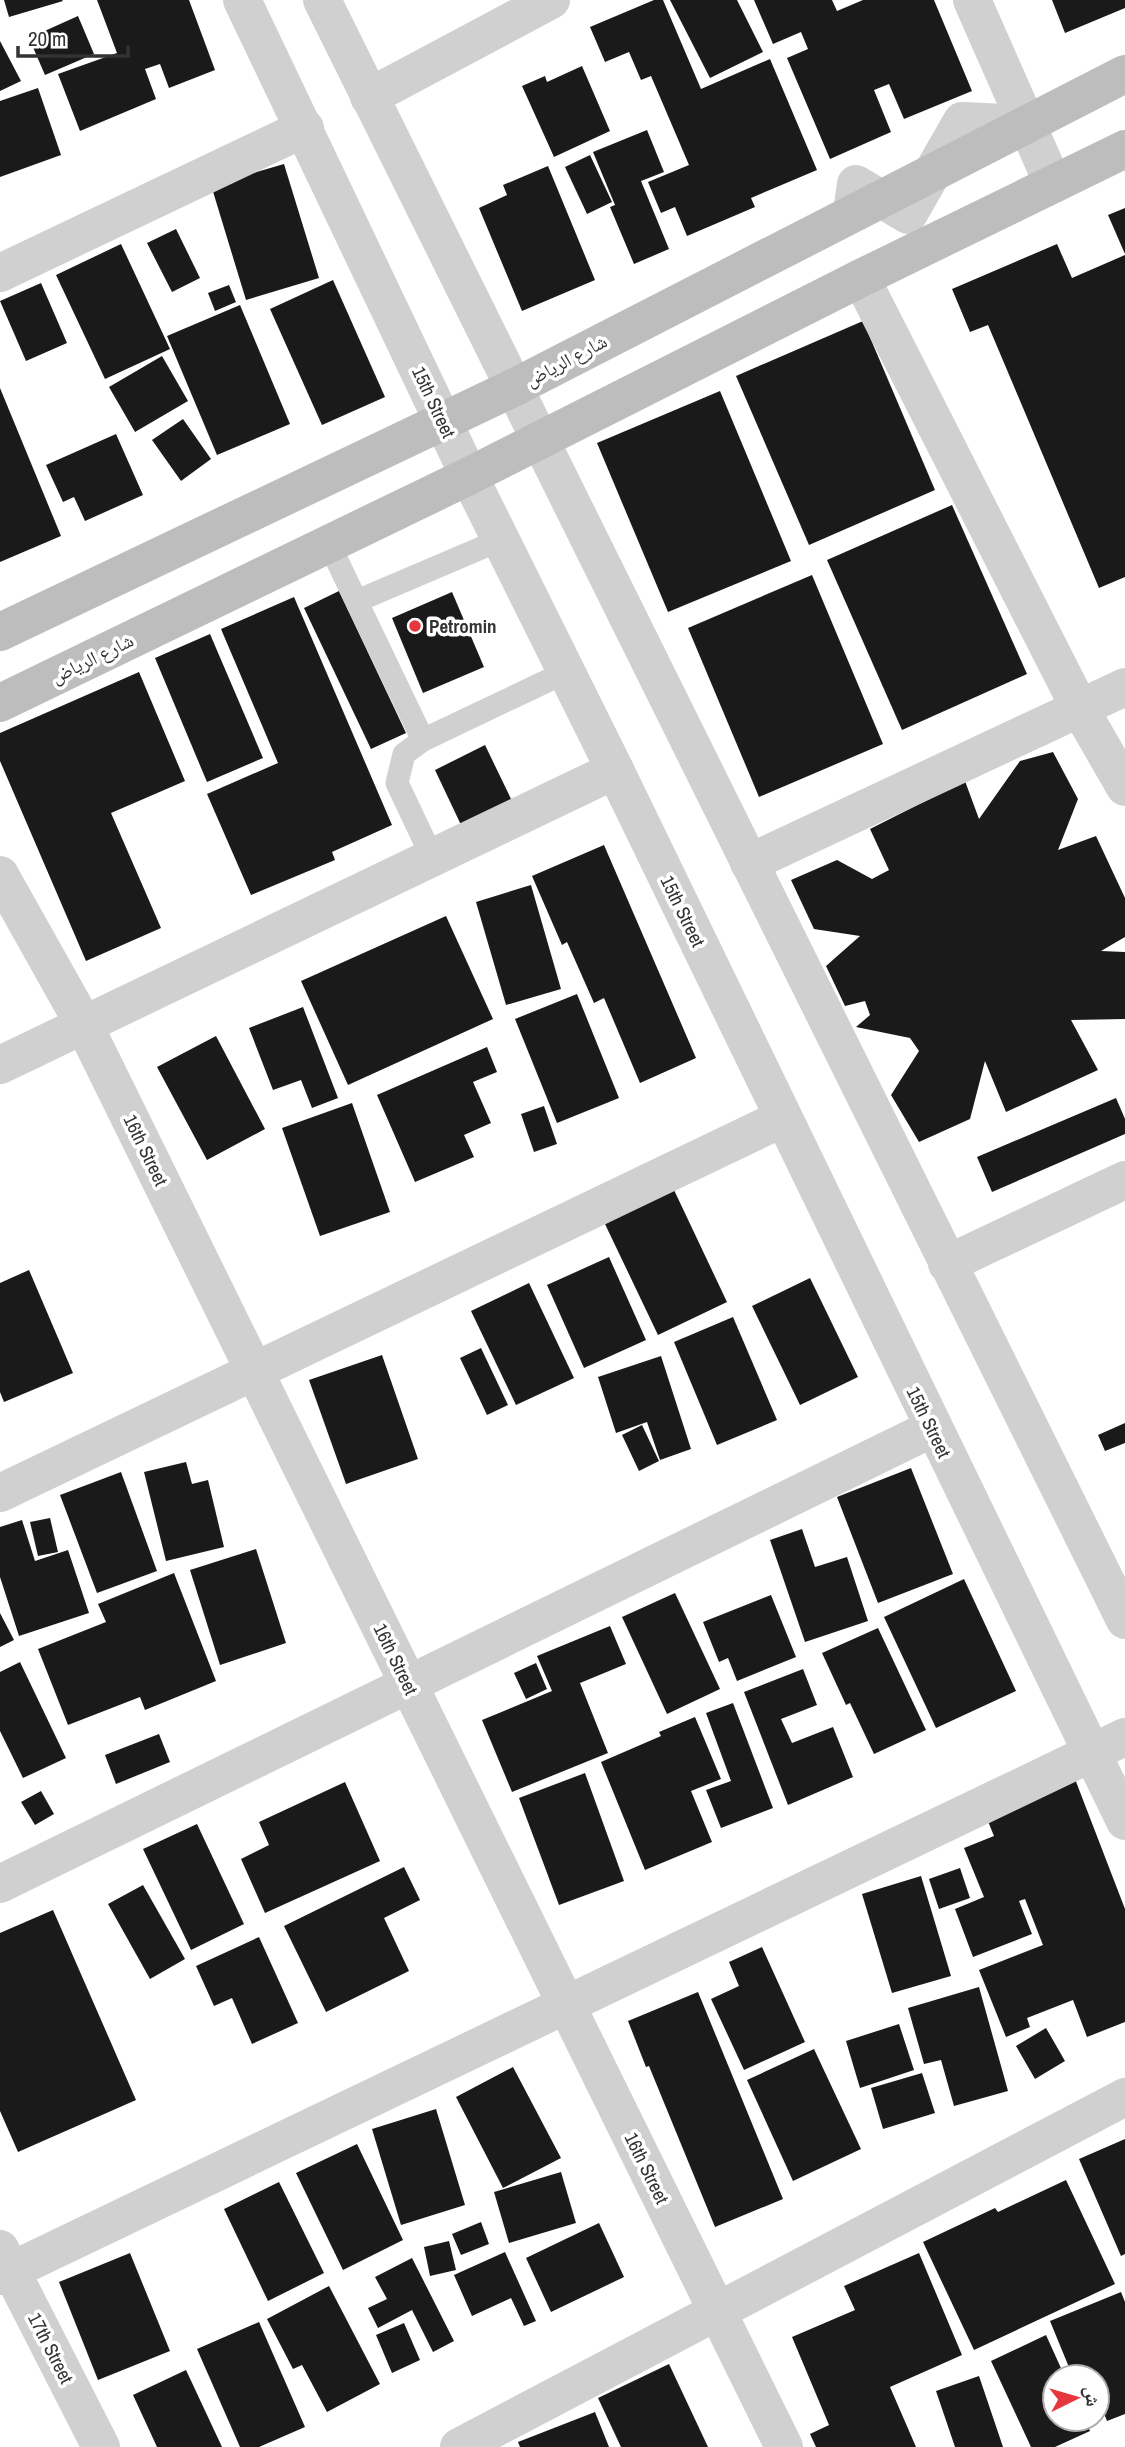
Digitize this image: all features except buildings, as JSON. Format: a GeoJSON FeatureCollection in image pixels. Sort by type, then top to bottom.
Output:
{"type":"FeatureCollection","features":[{"type":"Feature","properties":{"kind":"main road","name":"شارع الرياض"},"geometry":{"type":"LineString","coordinates":[[0,632],[513,388],[1125,74]]}},
{"type":"Feature","properties":{"kind":"main road","name":"شارع الرياض"},"geometry":{"type":"LineString","coordinates":[[0,703],[469,476],[861,278],[1125,149]]}},
{"type":"Feature","properties":{"kind":"street","name":"15th Street"},"geometry":{"type":"LineString","coordinates":[[242,0],[500,540],[615,770],[1125,1821]]}},
{"type":"Feature","properties":{"kind":"street"},"geometry":{"type":"LineString","coordinates":[[321,0],[1125,1620]]}},
{"type":"Feature","properties":{"kind":"street"},"geometry":{"type":"LineString","coordinates":[[369,97],[551,0]]}},
{"type":"Feature","properties":{"kind":"street"},"geometry":{"type":"LineString","coordinates":[[972,0],[1053,184]]}},
{"type":"Feature","properties":{"kind":"street"},"geometry":{"type":"LineString","coordinates":[[0,273],[305,128]]}},
{"type":"Feature","properties":{"kind":"street"},"geometry":{"type":"LineString","coordinates":[[861,278],[1080,709],[1125,787]]}},
{"type":"Feature","properties":{"kind":"street"},"geometry":{"type":"LineString","coordinates":[[749,863],[1125,687]]}},
{"type":"Feature","properties":{"kind":"street"},"geometry":{"type":"LineString","coordinates":[[0,1065],[615,770]]}},
{"type":"Feature","properties":{"kind":"street","name":"16th Street"},"geometry":{"type":"LineString","coordinates":[[0,875],[83,1023],[784,2447]]}},
{"type":"Feature","properties":{"kind":"street"},"geometry":{"type":"LineString","coordinates":[[0,1493],[783,1118]]}},
{"type":"Feature","properties":{"kind":"street"},"geometry":{"type":"LineString","coordinates":[[947,1265],[1125,1180]]}},
{"type":"Feature","properties":{"kind":"street"},"geometry":{"type":"LineString","coordinates":[[0,1884],[933,1428]]}},
{"type":"Feature","properties":{"kind":"street"},"geometry":{"type":"LineString","coordinates":[[4,2265],[566,2004],[1125,1737]]}},
{"type":"Feature","properties":{"kind":"street"},"geometry":{"type":"LineString","coordinates":[[459,2447],[1125,2097]]}},
{"type":"Feature","properties":{"kind":"street","name":"17th Street"},"geometry":{"type":"LineString","coordinates":[[4,2265],[101,2447]]}},
{"type":"Feature","properties":{"kind":"lane"},"geometry":{"type":"LineString","coordinates":[[357,601],[500,540]]}},
{"type":"Feature","properties":{"kind":"lane"},"geometry":{"type":"LineString","coordinates":[[329,544],[423,740]]}},
{"type":"Feature","properties":{"kind":"lane"},"geometry":{"type":"LineString","coordinates":[[432,857],[397,783],[404,754],[423,740],[566,672]]}},
{"type":"Feature","properties":{"kind":"place","name":"Petromin"},"geometry":{"type":"Point","coordinates":[415,626]}}]}
